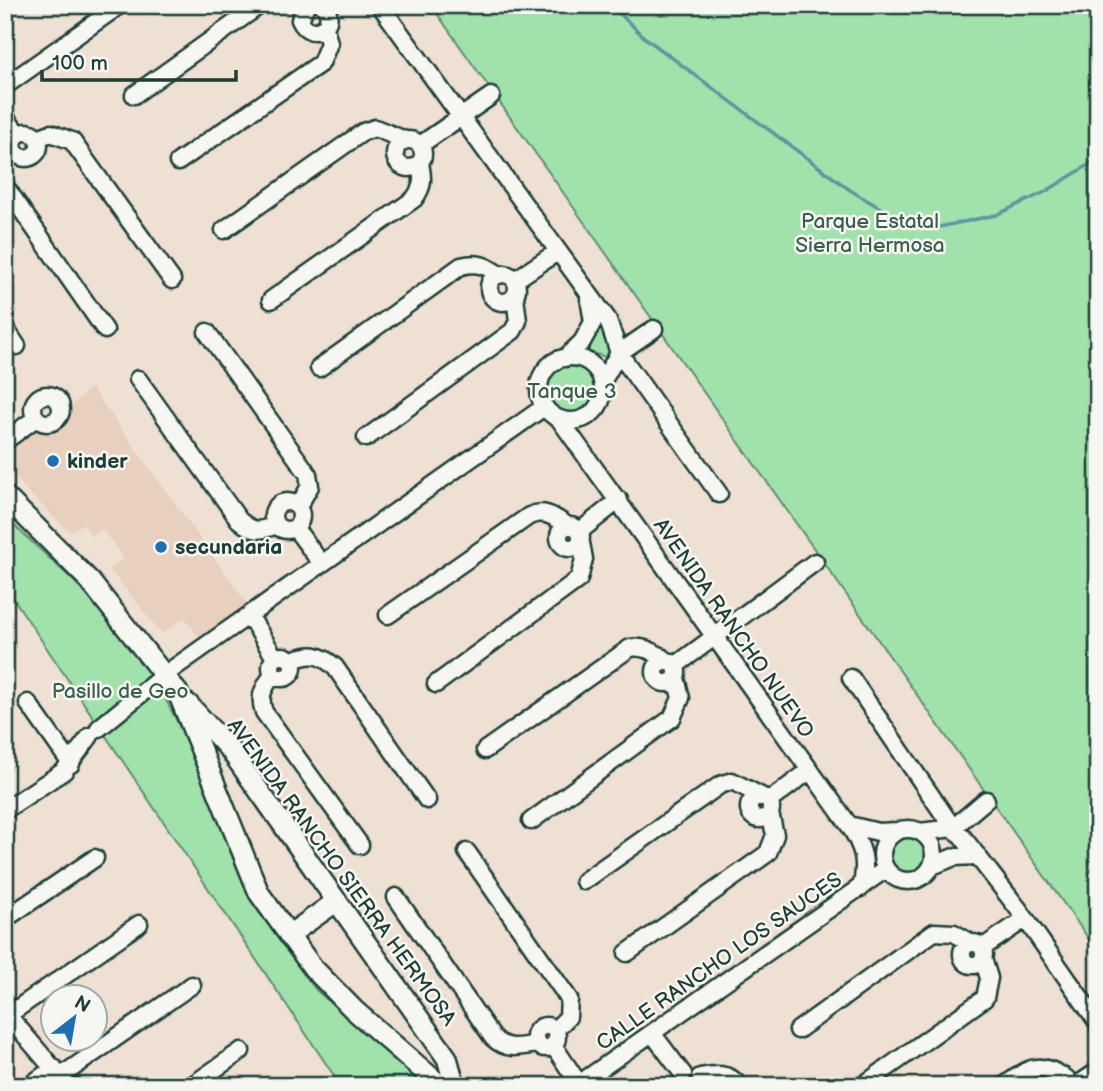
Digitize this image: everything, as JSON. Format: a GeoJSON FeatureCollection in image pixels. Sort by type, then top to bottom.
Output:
{"type":"FeatureCollection","features":[{"type":"Feature","properties":{"kind":"street"},"geometry":{"type":"LineString","coordinates":[[5,86],[120,5]]}},
{"type":"Feature","properties":{"kind":"street"},"geometry":{"type":"LineString","coordinates":[[134,95],[260,5]]}},
{"type":"Feature","properties":{"kind":"street"},"geometry":{"type":"LineString","coordinates":[[306,5],[300,13],[302,26],[313,32],[325,28]]}},
{"type":"Feature","properties":{"kind":"street"},"geometry":{"type":"LineString","coordinates":[[380,5],[459,118],[608,320],[619,353],[719,494]]}},
{"type":"Feature","properties":{"kind":"street"},"geometry":{"type":"LineString","coordinates":[[178,162],[321,63],[329,43],[325,28],[330,15],[327,6]]}},
{"type":"Feature","properties":{"kind":"street"},"geometry":{"type":"LineString","coordinates":[[420,163],[408,168],[397,162],[395,149],[459,118],[491,96]]}},
{"type":"Feature","properties":{"kind":"street"},"geometry":{"type":"LineString","coordinates":[[5,117],[13,150],[19,156],[33,156],[38,151],[37,138]]}},
{"type":"Feature","properties":{"kind":"street"},"geometry":{"type":"LineString","coordinates":[[224,230],[363,132],[375,128],[413,142],[423,157],[420,163],[423,178],[421,190],[414,199],[271,300]]}},
{"type":"Feature","properties":{"kind":"street"},"geometry":{"type":"LineString","coordinates":[[13,150],[25,132],[37,138],[51,133],[72,141],[172,279]]}},
{"type":"Feature","properties":{"kind":"street"},"geometry":{"type":"LineString","coordinates":[[5,186],[105,330]]}},
{"type":"Feature","properties":{"kind":"street"},"geometry":{"type":"LineString","coordinates":[[515,297],[501,302],[490,293],[490,285],[557,252]]}},
{"type":"Feature","properties":{"kind":"street"},"geometry":{"type":"LineString","coordinates":[[319,368],[461,266],[475,263],[488,267],[507,277],[518,289],[515,297],[518,321],[513,331],[366,438]]}},
{"type":"Feature","properties":{"kind":"street"},"geometry":{"type":"LineString","coordinates":[[565,358],[588,362],[602,382],[603,396],[597,409],[587,418],[560,420],[544,407],[540,383],[553,363],[565,358],[582,342],[593,321],[588,295]]}},
{"type":"Feature","properties":{"kind":"street"},"geometry":{"type":"LineString","coordinates":[[5,328],[18,346]]}},
{"type":"Feature","properties":{"kind":"street"},"geometry":{"type":"LineString","coordinates":[[602,382],[619,353],[654,330]]}},
{"type":"Feature","properties":{"kind":"street"},"geometry":{"type":"LineString","coordinates":[[207,332],[308,474],[310,486],[298,507],[300,522],[295,528],[285,530],[276,525],[273,518],[278,505],[285,502],[298,507]]}},
{"type":"Feature","properties":{"kind":"street"},"geometry":{"type":"LineString","coordinates":[[138,379],[239,520],[250,530],[261,531],[276,525]]}},
{"type":"Feature","properties":{"kind":"street"},"geometry":{"type":"LineString","coordinates":[[5,810],[72,764],[94,732],[164,675],[544,407]]}},
{"type":"Feature","properties":{"kind":"street"},"geometry":{"type":"LineString","coordinates":[[5,441],[36,418]]}},
{"type":"Feature","properties":{"kind":"street"},"geometry":{"type":"LineString","coordinates":[[584,455],[587,418]]}},
{"type":"Feature","properties":{"kind":"street","name":"AVENIDA RANCHO NUEVO"},"geometry":{"type":"LineString","coordinates":[[560,420],[863,846]]}},
{"type":"Feature","properties":{"kind":"street","name":"AVENIDA RANCHO SIERRA HERMOSA"},"geometry":{"type":"LineString","coordinates":[[5,496],[89,580],[178,693],[231,751],[447,1058],[455,1086]]}},
{"type":"Feature","properties":{"kind":"street"},"geometry":{"type":"LineString","coordinates":[[576,533],[619,500]]}},
{"type":"Feature","properties":{"kind":"street"},"geometry":{"type":"LineString","coordinates":[[388,615],[529,516],[539,512],[551,514],[576,533],[584,559],[579,579],[436,684]]}},
{"type":"Feature","properties":{"kind":"street"},"geometry":{"type":"LineString","coordinates":[[295,528],[321,563]]}},
{"type":"Feature","properties":{"kind":"street"},"geometry":{"type":"LineString","coordinates":[[673,668],[815,562]]}},
{"type":"Feature","properties":{"kind":"street"},"geometry":{"type":"LineString","coordinates":[[249,615],[274,666]]}},
{"type":"Feature","properties":{"kind":"street"},"geometry":{"type":"LineString","coordinates":[[485,751],[630,648],[638,646],[651,650],[673,668],[681,698],[672,718],[531,821]]}},
{"type":"Feature","properties":{"kind":"street"},"geometry":{"type":"LineString","coordinates":[[360,845],[264,712],[260,701],[262,691],[274,666],[287,656],[292,660],[311,653],[323,656],[335,667],[427,800]]}},
{"type":"Feature","properties":{"kind":"street"},"geometry":{"type":"LineString","coordinates":[[850,678],[953,828],[978,856],[1025,919],[1098,1023]]}},
{"type":"Feature","properties":{"kind":"street","name":"AVENIDA RANCHO SIERRA HERMOSA"},"geometry":{"type":"LineString","coordinates":[[178,693],[258,893],[313,968],[354,1010],[441,1086]]}},
{"type":"Feature","properties":{"kind":"street"},"geometry":{"type":"LineString","coordinates":[[28,703],[72,764]]}},
{"type":"Feature","properties":{"kind":"street"},"geometry":{"type":"LineString","coordinates":[[767,804],[809,771]]}},
{"type":"Feature","properties":{"kind":"street"},"geometry":{"type":"LineString","coordinates":[[584,881],[720,785],[732,781],[745,785],[767,804],[775,835],[768,853],[627,953]]}},
{"type":"Feature","properties":{"kind":"street"},"geometry":{"type":"LineString","coordinates":[[849,825],[878,832],[908,829],[920,832],[953,828],[986,800]]}},
{"type":"Feature","properties":{"kind":"street"},"geometry":{"type":"LineString","coordinates":[[884,864],[883,848],[897,831]]}},
{"type":"Feature","properties":{"kind":"street"},"geometry":{"type":"LineString","coordinates":[[920,832],[933,847],[932,866]]}},
{"type":"Feature","properties":{"kind":"street"},"geometry":{"type":"LineString","coordinates":[[863,846],[884,864],[892,876],[910,882],[919,880],[932,866],[954,857],[978,856]]}},
{"type":"Feature","properties":{"kind":"street"},"geometry":{"type":"LineString","coordinates":[[861,888],[865,873],[863,846]]}},
{"type":"Feature","properties":{"kind":"street"},"geometry":{"type":"LineString","coordinates":[[396,897],[501,1045],[514,1048],[548,1040],[568,1017],[569,999],[467,852]]}},
{"type":"Feature","properties":{"kind":"street"},"geometry":{"type":"LineString","coordinates":[[5,919],[95,858]]}},
{"type":"Feature","properties":{"kind":"street","name":"CALLE RANCHO LOS SAUCES"},"geometry":{"type":"LineString","coordinates":[[578,1085],[861,888],[884,864]]}},
{"type":"Feature","properties":{"kind":"street"},"geometry":{"type":"LineString","coordinates":[[289,935],[337,901]]}},
{"type":"Feature","properties":{"kind":"street"},"geometry":{"type":"LineString","coordinates":[[979,950],[1025,919]]}},
{"type":"Feature","properties":{"kind":"street"},"geometry":{"type":"LineString","coordinates":[[61,1076],[7,1013],[139,924]]}},
{"type":"Feature","properties":{"kind":"street"},"geometry":{"type":"LineString","coordinates":[[798,1030],[934,932],[954,933],[979,950],[989,978],[985,998],[862,1086]]}},
{"type":"Feature","properties":{"kind":"street"},"geometry":{"type":"LineString","coordinates":[[29,1086],[61,1076],[192,985]]}},
{"type":"Feature","properties":{"kind":"street"},"geometry":{"type":"LineString","coordinates":[[652,1033],[691,1081],[718,1073],[734,1079],[739,1086]]}},
{"type":"Feature","properties":{"kind":"street"},"geometry":{"type":"LineString","coordinates":[[548,1040],[578,1085]]}},
{"type":"Feature","properties":{"kind":"street"},"geometry":{"type":"LineString","coordinates":[[191,1086],[241,1051]]}},
{"type":"Feature","properties":{"kind":"street"},"geometry":{"type":"LineString","coordinates":[[1003,1086],[1025,1071],[1039,1066],[1051,1068],[1072,1084],[1098,1070]]}},
{"type":"Feature","properties":{"kind":"shaded area","name":"secundaria"},"geometry":{"type":"Polygon","coordinates":[[[91,387],[249,606],[203,641],[184,618],[162,634],[109,569],[124,559],[102,529],[91,536],[83,524],[70,532],[5,466],[5,456],[38,428],[62,430],[73,404],[91,387]]]}},
{"type":"Feature","properties":{"kind":"green space","name":"Parque Estatal Sierra Hermosa"},"geometry":{"type":"Polygon","coordinates":[[[431,5],[1098,5],[1098,952],[431,5]]]}},
{"type":"Feature","properties":{"kind":"green space"},"geometry":{"type":"Polygon","coordinates":[[[595,308],[612,337],[613,354],[608,358],[584,350],[595,330],[595,308]]]}},
{"type":"Feature","properties":{"kind":"green space","name":"Tanque 3"},"geometry":{"type":"Polygon","coordinates":[[[572,363],[592,371],[600,391],[592,411],[572,419],[552,411],[544,391],[552,371],[572,363]]]}},
{"type":"Feature","properties":{"kind":"green space","name":"Pasillo de Geo"},"geometry":{"type":"Polygon","coordinates":[[[5,517],[74,581],[109,619],[152,673],[182,731],[254,905],[316,990],[424,1086],[341,1086],[5,586],[5,517]]]}},
{"type":"Feature","properties":{"kind":"green space"},"geometry":{"type":"Polygon","coordinates":[[[909,836],[924,842],[930,857],[924,872],[909,878],[894,872],[888,857],[894,842],[909,836]]]}},
{"type":"Feature","properties":{"kind":"waterway"},"geometry":{"type":"LineString","coordinates":[[611,5],[644,37],[850,190],[902,221],[939,227],[996,215],[1045,192],[1098,159]]}},
{"type":"Feature","properties":{"kind":"place","name":"kinder"},"geometry":{"type":"Point","coordinates":[53,461]}},
{"type":"Feature","properties":{"kind":"place","name":"secundaria"},"geometry":{"type":"Point","coordinates":[161,547]}}]}
